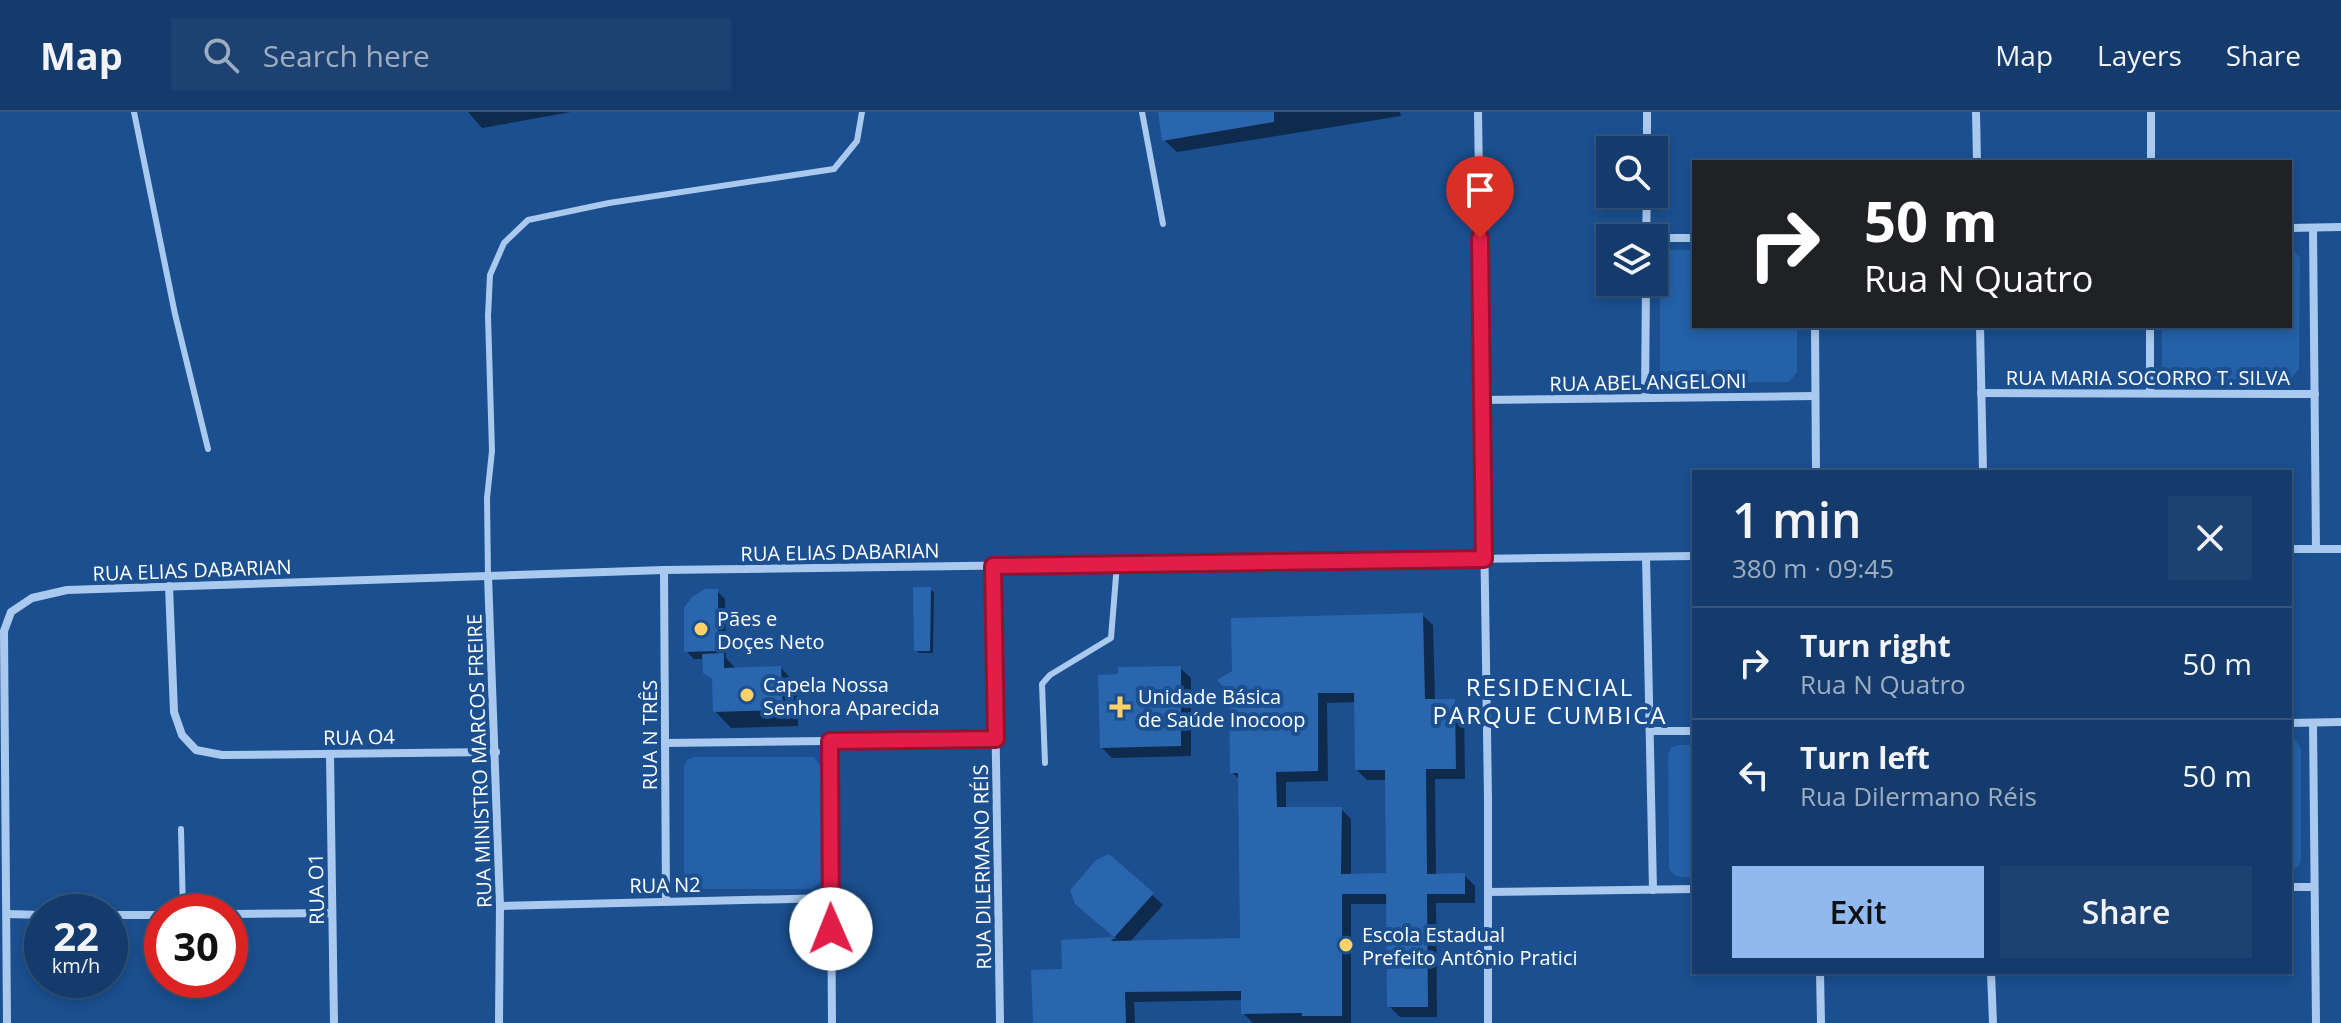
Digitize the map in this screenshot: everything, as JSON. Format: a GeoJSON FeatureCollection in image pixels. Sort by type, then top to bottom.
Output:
{"type":"FeatureCollection","features":[{"type":"Feature","properties":{"kind":"street"},"geometry":{"type":"LineString","coordinates":[[1478,112],[1488,1023]]}},
{"type":"Feature","properties":{"kind":"street"},"geometry":{"type":"LineString","coordinates":[[1647,112],[1647,136]]}},
{"type":"Feature","properties":{"kind":"street"},"geometry":{"type":"LineString","coordinates":[[1976,112],[1977,160]]}},
{"type":"Feature","properties":{"kind":"street"},"geometry":{"type":"LineString","coordinates":[[2151,112],[2151,160]]}},
{"type":"Feature","properties":{"kind":"street"},"geometry":{"type":"LineString","coordinates":[[2292,228],[2341,227]]}},
{"type":"Feature","properties":{"kind":"street"},"geometry":{"type":"LineString","coordinates":[[2313,228],[2316,549]]}},
{"type":"Feature","properties":{"kind":"street"},"geometry":{"type":"LineString","coordinates":[[1668,238],[1692,238]]}},
{"type":"Feature","properties":{"kind":"street"},"geometry":{"type":"LineString","coordinates":[[1645,398],[1646,296]]}},
{"type":"Feature","properties":{"kind":"street"},"geometry":{"type":"LineString","coordinates":[[1815,328],[1816,470]]}},
{"type":"Feature","properties":{"kind":"street"},"geometry":{"type":"LineString","coordinates":[[1980,328],[1983,470]]}},
{"type":"Feature","properties":{"kind":"street"},"geometry":{"type":"LineString","coordinates":[[2150,328],[2150,393]]}},
{"type":"Feature","properties":{"kind":"street","name":"RUA MARIA SOCORRO T. SILVA"},"geometry":{"type":"LineString","coordinates":[[1981,393],[2315,394]]}},
{"type":"Feature","properties":{"kind":"street","name":"RUA ABEL ANGELONI"},"geometry":{"type":"LineString","coordinates":[[1481,400],[1815,396]]}},
{"type":"Feature","properties":{"kind":"street"},"geometry":{"type":"LineString","coordinates":[[2292,549],[2341,549]]}},
{"type":"Feature","properties":{"kind":"street","name":"RUA ELIAS DABARIAN"},"geometry":{"type":"LineString","coordinates":[[4,812],[4,631],[11,612],[32,598],[67,590],[664,570],[1692,556]]}},
{"type":"Feature","properties":{"kind":"street"},"geometry":{"type":"LineString","coordinates":[[1646,557],[1653,890]]}},
{"type":"Feature","properties":{"kind":"street","name":"RUA DILERMANO RÉIS"},"geometry":{"type":"LineString","coordinates":[[993,566],[1000,1023]]}},
{"type":"Feature","properties":{"kind":"street","name":"RUA N TRÊS"},"geometry":{"type":"LineString","coordinates":[[664,570],[666,900]]}},
{"type":"Feature","properties":{"kind":"street","name":"RUA MINISTRO MARCOS FREIRE"},"geometry":{"type":"LineString","coordinates":[[488,576],[500,906],[499,1023]]}},
{"type":"Feature","properties":{"kind":"street","name":"RUA O4"},"geometry":{"type":"LineString","coordinates":[[169,586],[174,712],[182,735],[196,750],[222,755],[496,752]]}},
{"type":"Feature","properties":{"kind":"street"},"geometry":{"type":"LineString","coordinates":[[2292,723],[2341,722]]}},
{"type":"Feature","properties":{"kind":"street"},"geometry":{"type":"LineString","coordinates":[[2313,723],[2316,1023]]}},
{"type":"Feature","properties":{"kind":"street"},"geometry":{"type":"LineString","coordinates":[[1650,731],[1692,731]]}},
{"type":"Feature","properties":{"kind":"street"},"geometry":{"type":"LineString","coordinates":[[665,743],[996,739]]}},
{"type":"Feature","properties":{"kind":"street"},"geometry":{"type":"LineString","coordinates":[[830,741],[832,1023]]}},
{"type":"Feature","properties":{"kind":"street","name":"RUA O1"},"geometry":{"type":"LineString","coordinates":[[330,754],[334,1023]]}},
{"type":"Feature","properties":{"kind":"street"},"geometry":{"type":"LineString","coordinates":[[4,812],[7,1023]]}},
{"type":"Feature","properties":{"kind":"street"},"geometry":{"type":"LineString","coordinates":[[2292,887],[2313,887]]}},
{"type":"Feature","properties":{"kind":"street"},"geometry":{"type":"LineString","coordinates":[[1488,892],[1692,889]]}},
{"type":"Feature","properties":{"kind":"street","name":"RUA N2"},"geometry":{"type":"LineString","coordinates":[[500,906],[831,898]]}},
{"type":"Feature","properties":{"kind":"street"},"geometry":{"type":"LineString","coordinates":[[248,914],[332,913]]}},
{"type":"Feature","properties":{"kind":"street"},"geometry":{"type":"LineString","coordinates":[[7,914],[24,914]]}},
{"type":"Feature","properties":{"kind":"street"},"geometry":{"type":"LineString","coordinates":[[1820,974],[1821,1023]]}},
{"type":"Feature","properties":{"kind":"street"},"geometry":{"type":"LineString","coordinates":[[1991,974],[1993,1023]]}},
{"type":"Feature","properties":{"kind":"lane"},"geometry":{"type":"LineString","coordinates":[[134,112],[175,314],[208,449]]}},
{"type":"Feature","properties":{"kind":"lane","name":"RUA MINISTRO MARCOS FREIRE"},"geometry":{"type":"LineString","coordinates":[[488,576],[487,498],[492,451],[488,316],[490,275],[504,243],[528,220],[609,203],[834,169],[857,141],[862,112]]}},
{"type":"Feature","properties":{"kind":"lane"},"geometry":{"type":"LineString","coordinates":[[1142,112],[1163,224]]}},
{"type":"Feature","properties":{"kind":"lane"},"geometry":{"type":"LineString","coordinates":[[1045,763],[1042,684],[1050,675],[1111,638],[1117,564]]}},
{"type":"Feature","properties":{"kind":"lane"},"geometry":{"type":"LineString","coordinates":[[181,829],[183,894]]}},
{"type":"Feature","properties":{"kind":"shaded area"},"geometry":{"type":"Polygon","coordinates":[[[2292,249],[2300,258],[2299,369],[2291,379],[2172,379],[2162,369],[2162,328],[2292,328],[2292,249]]]}},
{"type":"Feature","properties":{"kind":"shaded area"},"geometry":{"type":"Polygon","coordinates":[[[1692,250],[1692,328],[1797,328],[1797,372],[1789,382],[1670,382],[1663,379],[1660,373],[1660,296],[1668,296],[1668,251],[1692,250]]]}},
{"type":"Feature","properties":{"kind":"shaded area"},"geometry":{"type":"Polygon","coordinates":[[[2292,738],[2301,749],[2301,860],[2294,869],[2292,738]]]}},
{"type":"Feature","properties":{"kind":"shaded area"},"geometry":{"type":"Polygon","coordinates":[[[1692,745],[1692,877],[1676,876],[1669,868],[1668,754],[1672,747],[1692,745]]]}},
{"type":"Feature","properties":{"kind":"shaded area"},"geometry":{"type":"Polygon","coordinates":[[[694,757],[814,757],[822,768],[822,880],[813,889],[694,889],[687,886],[684,880],[684,766],[687,760],[694,757]]]}},
{"type":"Feature","properties":{"kind":"building"},"geometry":{"type":"Polygon","coordinates":[[[1158,112],[1274,112],[1274,122],[1162,141],[1158,112]]]}},
{"type":"Feature","properties":{"kind":"building"},"geometry":{"type":"Polygon","coordinates":[[[913,587],[931,587],[930,651],[914,651],[913,587]]]}},
{"type":"Feature","properties":{"kind":"building","name":"Pães e Doçes Neto"},"geometry":{"type":"Polygon","coordinates":[[[705,589],[718,589],[718,651],[684,652],[684,608],[692,597],[705,589]]]}},
{"type":"Feature","properties":{"kind":"building"},"geometry":{"type":"Polygon","coordinates":[[[1423,613],[1425,699],[1455,699],[1456,769],[1426,769],[1427,874],[1465,873],[1465,894],[1427,894],[1428,1007],[1387,1007],[1386,894],[1342,894],[1342,1016],[1241,1014],[1241,991],[1125,992],[1126,1023],[1033,1023],[1031,970],[1062,969],[1061,940],[1114,937],[1075,904],[1070,890],[1096,860],[1109,854],[1154,893],[1111,941],[1240,938],[1238,773],[1230,773],[1229,694],[1217,680],[1232,671],[1231,618],[1423,613]],[[1318,693],[1318,771],[1276,772],[1277,807],[1342,807],[1341,874],[1386,873],[1385,770],[1355,770],[1354,693],[1318,693]]]}},
{"type":"Feature","properties":{"kind":"building","name":"Capela Nossa Senhora Aparecida"},"geometry":{"type":"Polygon","coordinates":[[[724,653],[724,668],[781,666],[783,710],[713,712],[712,679],[703,673],[702,654],[724,653]]]}},
{"type":"Feature","properties":{"kind":"building"},"geometry":{"type":"Polygon","coordinates":[[[1181,666],[1181,746],[1100,748],[1098,675],[1118,674],[1118,667],[1181,666]]]}},
{"type":"Feature","properties":{"kind":"place","name":"Pães e Doçes Neto"},"geometry":{"type":"Point","coordinates":[701,629]}},
{"type":"Feature","properties":{"kind":"place","name":"Capela Nossa Senhora Aparecida"},"geometry":{"type":"Point","coordinates":[747,695]}},
{"type":"Feature","properties":{"kind":"place","name":"Unidade Básica de Saúde Inocoop"},"geometry":{"type":"Point","coordinates":[1120,707]}},
{"type":"Feature","properties":{"kind":"place","name":"Escola Estadual Prefeito Antônio Pratici"},"geometry":{"type":"Point","coordinates":[1346,945]}},
{"type":"Feature","properties":{"kind":"district","name":"RESIDENCIAL PARQUE CUMBICA"},"geometry":{"type":"Point","coordinates":[1550,700]}},
{"type":"Feature","properties":{"kind":"route"},"geometry":{"type":"LineString","coordinates":[[831,929],[830,741],[996,739],[993,566],[1484,559],[1480,238]]}}]}
